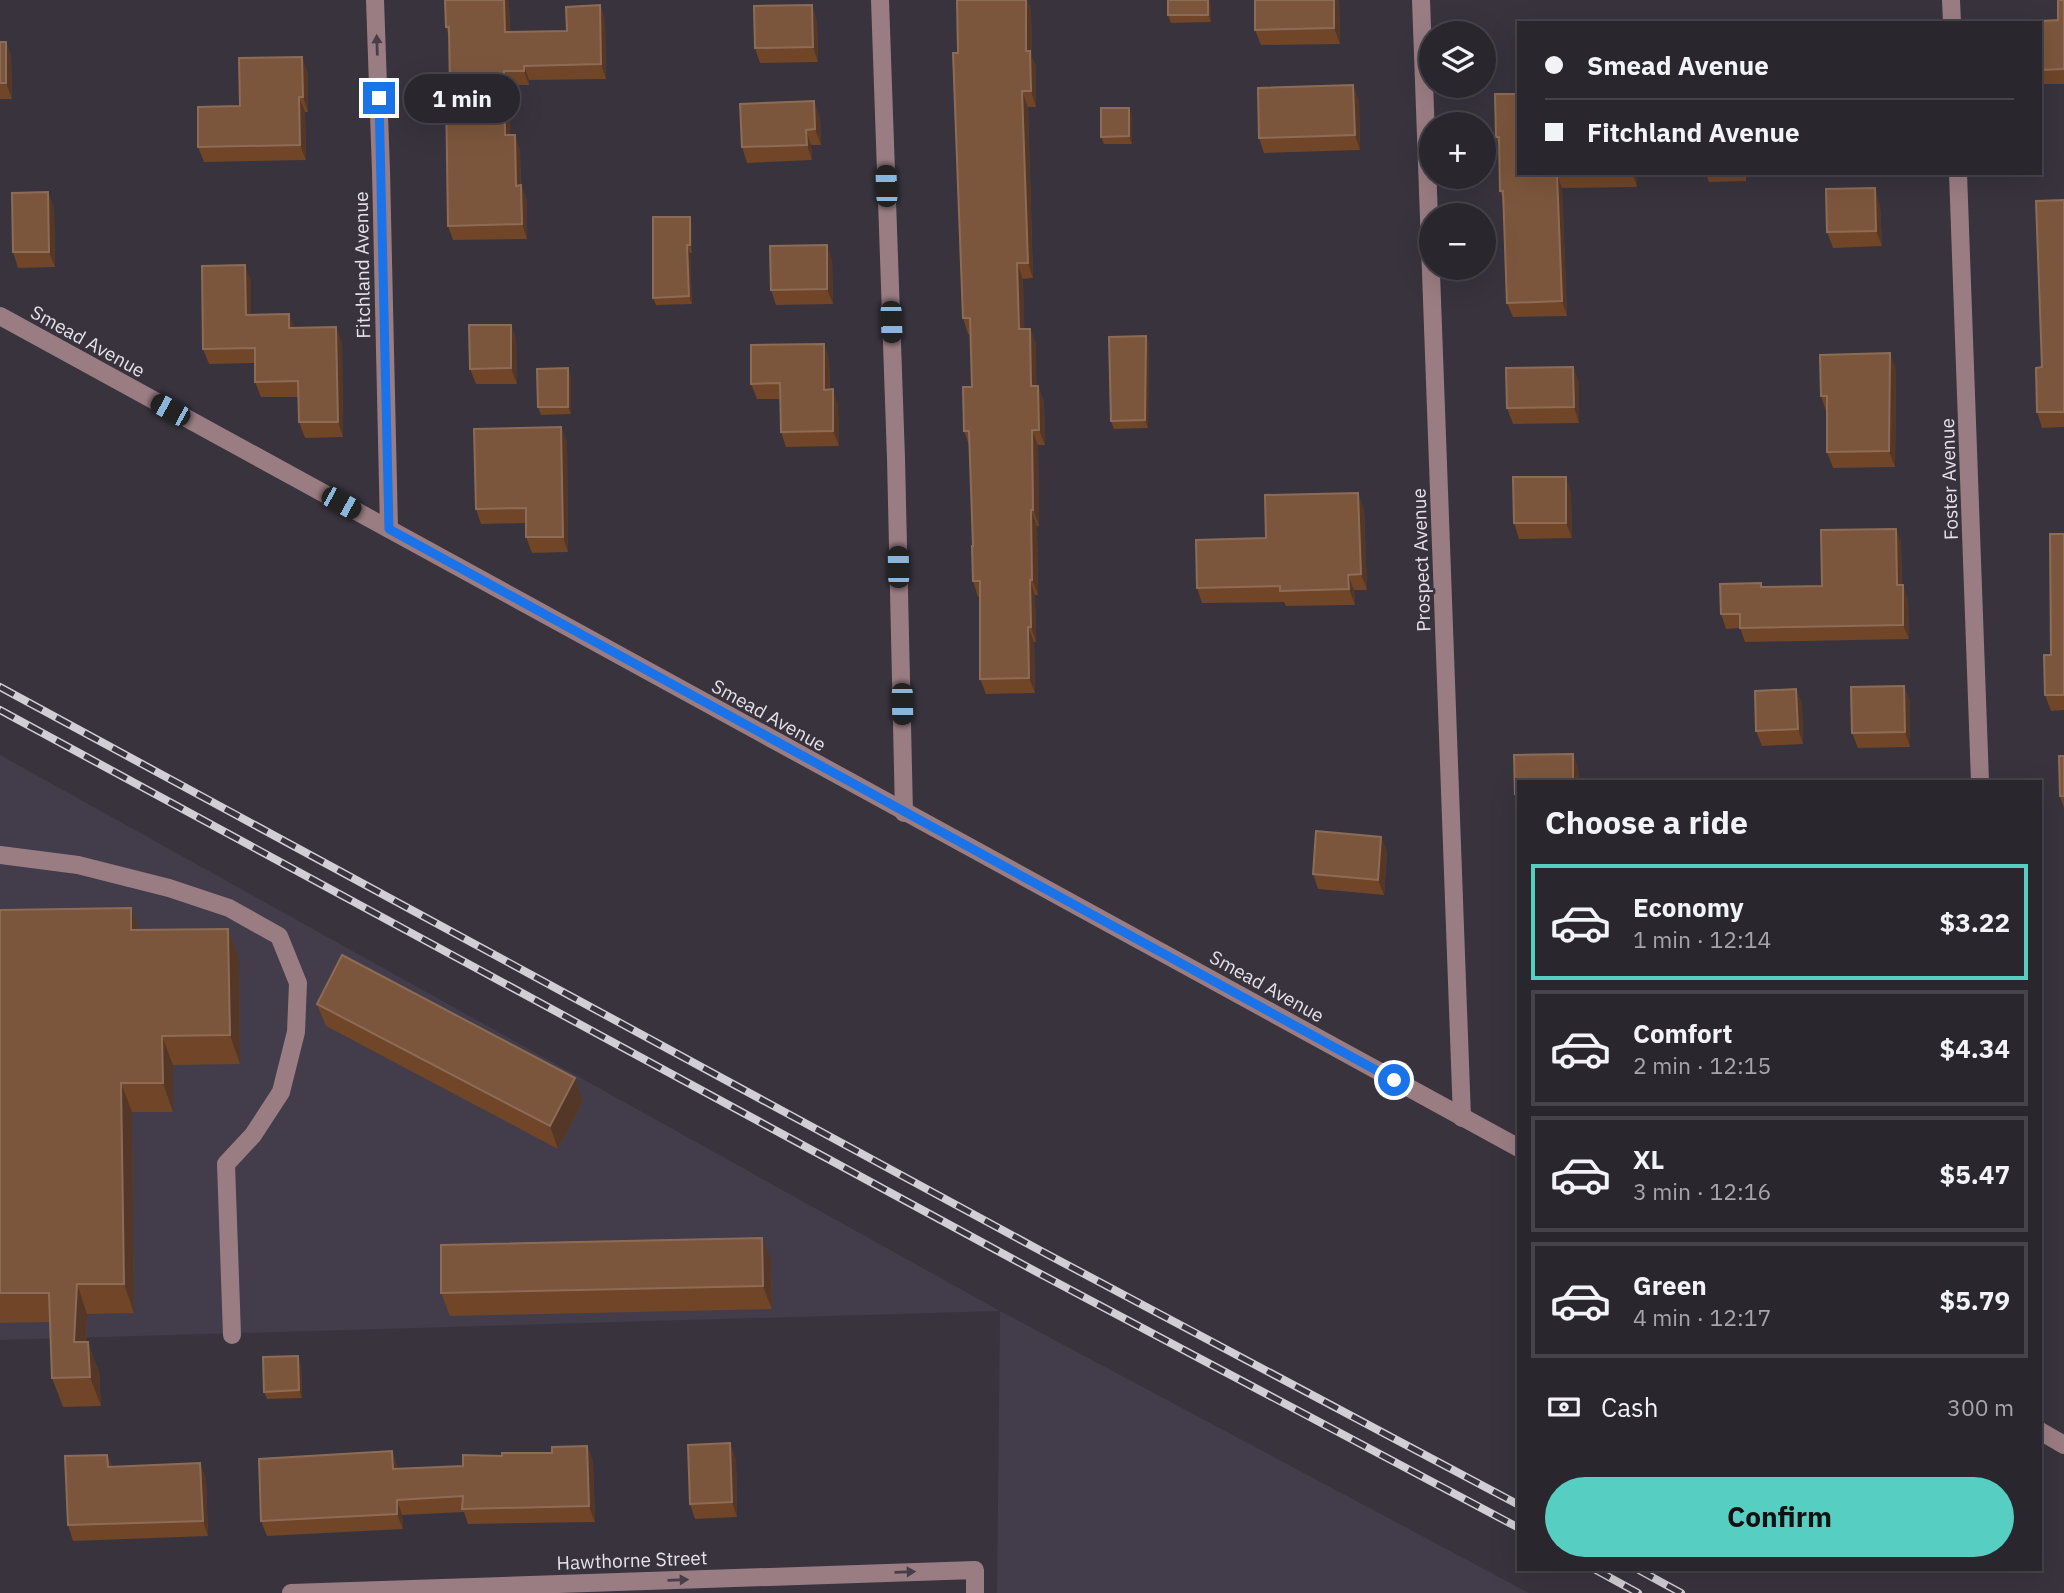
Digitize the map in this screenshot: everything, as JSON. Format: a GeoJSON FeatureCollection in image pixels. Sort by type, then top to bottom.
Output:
{"type":"FeatureCollection","features":[{"type":"Feature","properties":{"kind":"street","name":"Fitchland Avenue"},"geometry":{"type":"LineString","coordinates":[[375,0],[389,529]]}},
{"type":"Feature","properties":{"kind":"street"},"geometry":{"type":"LineString","coordinates":[[880,0],[896,458],[904,813]]}},
{"type":"Feature","properties":{"kind":"street","name":"Prospect Avenue"},"geometry":{"type":"LineString","coordinates":[[1421,0],[1462,1118]]}},
{"type":"Feature","properties":{"kind":"street"},"geometry":{"type":"LineString","coordinates":[[1951,0],[1952,21]]}},
{"type":"Feature","properties":{"kind":"street","name":"Foster Avenue"},"geometry":{"type":"LineString","coordinates":[[1958,175],[1980,780]]}},
{"type":"Feature","properties":{"kind":"street","name":"Smead Avenue"},"geometry":{"type":"LineString","coordinates":[[0,316],[1517,1147]]}},
{"type":"Feature","properties":{"kind":"street"},"geometry":{"type":"LineString","coordinates":[[0,855],[78,864],[169,888],[229,908],[279,936],[298,983],[296,1032],[281,1091],[253,1135],[226,1164],[232,1335]]}},
{"type":"Feature","properties":{"kind":"street"},"geometry":{"type":"LineString","coordinates":[[2042,1433],[2064,1445]]}},
{"type":"Feature","properties":{"kind":"street","name":"Hawthorne Street"},"geometry":{"type":"LineString","coordinates":[[291,1593],[975,1570],[975,1593]]}},
{"type":"Feature","properties":{"kind":"shaded area"},"geometry":{"type":"Polygon","coordinates":[[[0,755],[1000,1311],[0,1340],[0,755]]]}},
{"type":"Feature","properties":{"kind":"shaded area"},"geometry":{"type":"Polygon","coordinates":[[[1000,1311],[1529,1593],[997,1593],[1000,1311]]]}},
{"type":"Feature","properties":{"kind":"building"},"geometry":{"type":"Polygon","coordinates":[[[445,0],[504,0],[505,32],[567,31],[566,7],[600,5],[601,64],[524,66],[524,71],[504,71],[505,135],[515,135],[516,186],[521,185],[522,224],[448,226],[446,90],[450,90],[449,27],[446,27],[445,0]]]}},
{"type":"Feature","properties":{"kind":"building"},"geometry":{"type":"Polygon","coordinates":[[[957,0],[1026,0],[1026,51],[1030,51],[1031,91],[1022,91],[1028,263],[1017,263],[1019,329],[1030,329],[1031,386],[1038,386],[1039,430],[1032,430],[1029,678],[980,679],[980,581],[973,581],[969,431],[964,431],[963,387],[972,387],[970,318],[963,318],[953,53],[958,53],[957,0]]]}},
{"type":"Feature","properties":{"kind":"building"},"geometry":{"type":"Polygon","coordinates":[[[1168,0],[1208,0],[1208,15],[1168,15],[1168,0]]]}},
{"type":"Feature","properties":{"kind":"building"},"geometry":{"type":"Polygon","coordinates":[[[1255,0],[1334,0],[1334,28],[1255,30],[1255,0]]]}},
{"type":"Feature","properties":{"kind":"building"},"geometry":{"type":"Polygon","coordinates":[[[2058,0],[2064,0],[2064,69],[2042,70],[2042,21],[2058,20],[2058,0]]]}},
{"type":"Feature","properties":{"kind":"building"},"geometry":{"type":"Polygon","coordinates":[[[812,5],[813,47],[755,48],[754,6],[812,5]]]}},
{"type":"Feature","properties":{"kind":"building"},"geometry":{"type":"Polygon","coordinates":[[[0,42],[6,42],[6,83],[0,83],[0,42]]]}},
{"type":"Feature","properties":{"kind":"building"},"geometry":{"type":"Polygon","coordinates":[[[302,57],[300,145],[198,147],[198,107],[240,106],[239,58],[302,57]]]}},
{"type":"Feature","properties":{"kind":"building"},"geometry":{"type":"Polygon","coordinates":[[[1353,85],[1355,135],[1259,138],[1258,88],[1353,85]]]}},
{"type":"Feature","properties":{"kind":"building"},"geometry":{"type":"Polygon","coordinates":[[[1496,94],[1517,94],[1517,175],[1557,175],[1562,301],[1507,303],[1499,137],[1496,137],[1496,94]]]}},
{"type":"Feature","properties":{"kind":"building"},"geometry":{"type":"Polygon","coordinates":[[[814,101],[815,129],[806,130],[807,145],[742,147],[740,104],[814,101]]]}},
{"type":"Feature","properties":{"kind":"building"},"geometry":{"type":"Polygon","coordinates":[[[1101,108],[1129,108],[1129,136],[1101,137],[1101,108]]]}},
{"type":"Feature","properties":{"kind":"building"},"geometry":{"type":"Polygon","coordinates":[[[1875,188],[1876,231],[1827,232],[1826,189],[1875,188]]]}},
{"type":"Feature","properties":{"kind":"building"},"geometry":{"type":"Polygon","coordinates":[[[48,192],[49,252],[13,252],[12,193],[48,192]]]}},
{"type":"Feature","properties":{"kind":"building"},"geometry":{"type":"Polygon","coordinates":[[[2064,200],[2064,412],[2037,412],[2036,368],[2042,367],[2036,201],[2064,200]]]}},
{"type":"Feature","properties":{"kind":"building"},"geometry":{"type":"Polygon","coordinates":[[[653,217],[690,217],[690,245],[687,245],[689,296],[653,298],[653,217]]]}},
{"type":"Feature","properties":{"kind":"building"},"geometry":{"type":"Polygon","coordinates":[[[827,245],[827,289],[771,290],[770,246],[827,245]]]}},
{"type":"Feature","properties":{"kind":"building"},"geometry":{"type":"Polygon","coordinates":[[[245,265],[246,315],[289,314],[289,328],[336,327],[338,422],[299,422],[298,381],[255,382],[255,348],[203,349],[202,266],[245,265]]]}},
{"type":"Feature","properties":{"kind":"building"},"geometry":{"type":"Polygon","coordinates":[[[469,325],[511,325],[511,368],[470,369],[469,325]]]}},
{"type":"Feature","properties":{"kind":"building"},"geometry":{"type":"Polygon","coordinates":[[[1146,336],[1145,420],[1111,421],[1109,337],[1146,336]]]}},
{"type":"Feature","properties":{"kind":"building"},"geometry":{"type":"Polygon","coordinates":[[[824,344],[824,390],[833,389],[833,431],[781,432],[780,383],[751,384],[751,345],[824,344]]]}},
{"type":"Feature","properties":{"kind":"building"},"geometry":{"type":"Polygon","coordinates":[[[1890,353],[1889,451],[1827,452],[1827,396],[1821,396],[1820,355],[1890,353]]]}},
{"type":"Feature","properties":{"kind":"building"},"geometry":{"type":"Polygon","coordinates":[[[1573,367],[1574,407],[1507,408],[1506,368],[1573,367]]]}},
{"type":"Feature","properties":{"kind":"building"},"geometry":{"type":"Polygon","coordinates":[[[568,368],[568,407],[538,407],[537,369],[568,368]]]}},
{"type":"Feature","properties":{"kind":"building"},"geometry":{"type":"Polygon","coordinates":[[[561,427],[563,537],[526,537],[526,508],[476,509],[474,429],[561,427]]]}},
{"type":"Feature","properties":{"kind":"building"},"geometry":{"type":"Polygon","coordinates":[[[1513,477],[1566,477],[1566,523],[1514,523],[1513,477]]]}},
{"type":"Feature","properties":{"kind":"building"},"geometry":{"type":"Polygon","coordinates":[[[1358,493],[1361,574],[1348,575],[1349,589],[1280,591],[1280,586],[1197,588],[1196,540],[1266,538],[1265,495],[1358,493]]]}},
{"type":"Feature","properties":{"kind":"building"},"geometry":{"type":"Polygon","coordinates":[[[1896,529],[1897,585],[1903,585],[1903,625],[1740,628],[1740,614],[1721,614],[1720,584],[1761,583],[1761,587],[1822,586],[1821,530],[1896,529]]]}},
{"type":"Feature","properties":{"kind":"building"},"geometry":{"type":"Polygon","coordinates":[[[2050,534],[2064,534],[2064,695],[2045,695],[2044,655],[2051,655],[2050,534]]]}},
{"type":"Feature","properties":{"kind":"building"},"geometry":{"type":"Polygon","coordinates":[[[1904,686],[1905,732],[1852,733],[1851,687],[1904,686]]]}},
{"type":"Feature","properties":{"kind":"building"},"geometry":{"type":"Polygon","coordinates":[[[1796,689],[1798,729],[1756,731],[1755,691],[1796,689]]]}},
{"type":"Feature","properties":{"kind":"building"},"geometry":{"type":"Polygon","coordinates":[[[1573,754],[1573,780],[1517,780],[1515,794],[1514,755],[1573,754]]]}},
{"type":"Feature","properties":{"kind":"building"},"geometry":{"type":"Polygon","coordinates":[[[2059,756],[2064,756],[2064,796],[2060,796],[2059,756]]]}},
{"type":"Feature","properties":{"kind":"building"},"geometry":{"type":"Polygon","coordinates":[[[1316,831],[1381,837],[1378,880],[1313,874],[1316,831]]]}},
{"type":"Feature","properties":{"kind":"building"},"geometry":{"type":"Polygon","coordinates":[[[131,908],[131,930],[228,929],[230,1035],[162,1036],[163,1083],[121,1083],[124,1284],[77,1284],[74,1342],[88,1342],[90,1377],[52,1378],[49,1293],[0,1293],[0,910],[131,908]]]}},
{"type":"Feature","properties":{"kind":"building"},"geometry":{"type":"Polygon","coordinates":[[[342,955],[575,1078],[550,1126],[317,1004],[342,955]]]}},
{"type":"Feature","properties":{"kind":"building"},"geometry":{"type":"Polygon","coordinates":[[[762,1238],[763,1286],[441,1293],[441,1245],[762,1238]]]}},
{"type":"Feature","properties":{"kind":"building"},"geometry":{"type":"Polygon","coordinates":[[[298,1356],[299,1390],[264,1392],[263,1357],[298,1356]]]}},
{"type":"Feature","properties":{"kind":"building"},"geometry":{"type":"Polygon","coordinates":[[[730,1443],[732,1502],[690,1504],[688,1445],[730,1443]]]}},
{"type":"Feature","properties":{"kind":"building"},"geometry":{"type":"Polygon","coordinates":[[[587,1446],[589,1506],[462,1509],[463,1496],[397,1500],[397,1514],[261,1521],[259,1459],[392,1451],[393,1469],[463,1466],[463,1455],[552,1453],[552,1447],[587,1446]]]}},
{"type":"Feature","properties":{"kind":"building"},"geometry":{"type":"Polygon","coordinates":[[[107,1455],[108,1467],[200,1463],[203,1521],[68,1525],[65,1456],[107,1455]]]}},
{"type":"Feature","properties":{"kind":"railway"},"geometry":{"type":"LineString","coordinates":[[0,687],[1043,1252],[1517,1504]]}},
{"type":"Feature","properties":{"kind":"railway"},"geometry":{"type":"LineString","coordinates":[[0,710],[1033,1270],[1517,1527]]}},
{"type":"Feature","properties":{"kind":"railway"},"geometry":{"type":"LineString","coordinates":[[1598,1571],[1638,1593]]}},
{"type":"Feature","properties":{"kind":"railway"},"geometry":{"type":"LineString","coordinates":[[1641,1571],[1681,1593]]}},
{"type":"Feature","properties":{"kind":"route"},"geometry":{"type":"LineString","coordinates":[[379,98],[389,529],[1394,1080]]}}]}
